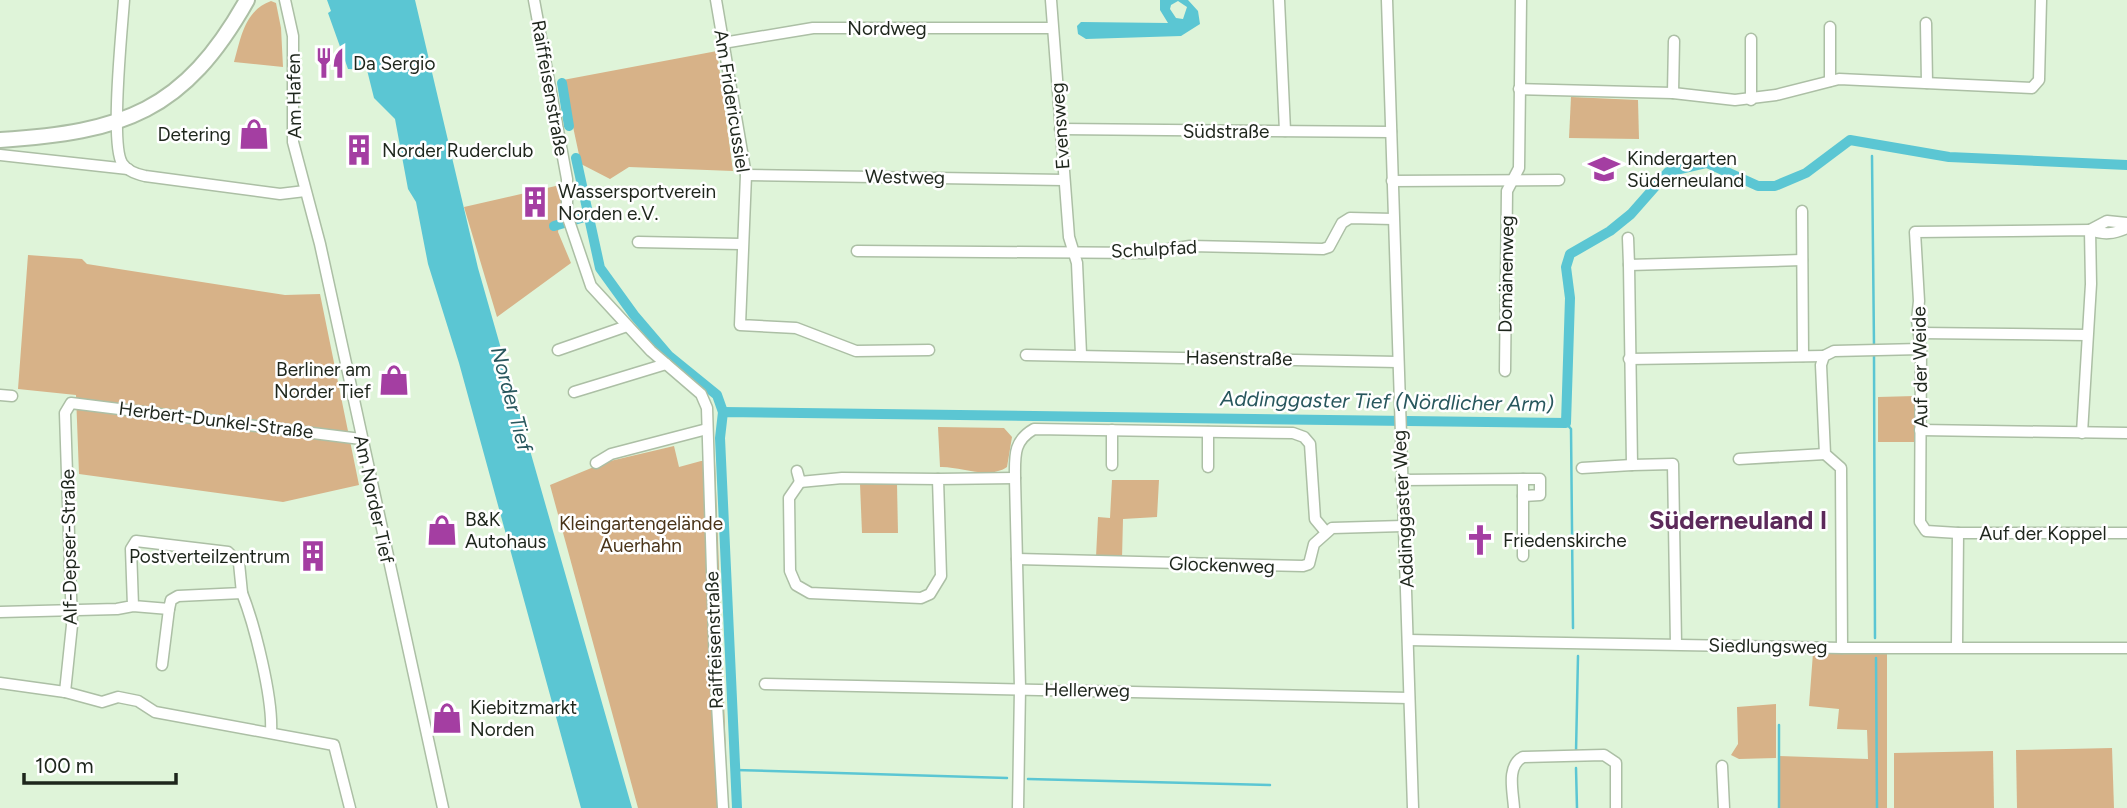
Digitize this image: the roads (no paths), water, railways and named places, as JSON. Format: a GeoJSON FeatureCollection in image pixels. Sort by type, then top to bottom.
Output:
{"type":"FeatureCollection","features":[{"type":"Feature","properties":{"kind":"main road"},"geometry":{"type":"LineString","coordinates":[[0,140],[83,132],[116,123],[150,109],[192,77],[220,43],[247,0]]}},
{"type":"Feature","properties":{"kind":"street"},"geometry":{"type":"LineString","coordinates":[[124,0],[116,123],[119,156],[128,169]]}},
{"type":"Feature","properties":{"kind":"street","name":"Am Hafen"},"geometry":{"type":"LineString","coordinates":[[285,0],[293,36],[293,142],[305,191]]}},
{"type":"Feature","properties":{"kind":"street","name":"Raiffeisenstraße"},"geometry":{"type":"LineString","coordinates":[[534,0],[566,179],[567,215],[591,286],[627,326],[701,394],[707,408],[723,808]]}},
{"type":"Feature","properties":{"kind":"street","name":"Am Fridericussiel"},"geometry":{"type":"LineString","coordinates":[[716,0],[746,175],[741,244],[740,325],[796,328],[856,351],[929,350]]}},
{"type":"Feature","properties":{"kind":"street","name":"Evensweg"},"geometry":{"type":"LineString","coordinates":[[1051,0],[1069,237],[1074,252]]}},
{"type":"Feature","properties":{"kind":"street"},"geometry":{"type":"LineString","coordinates":[[1279,0],[1285,131]]}},
{"type":"Feature","properties":{"kind":"street","name":"Addinggaster Weg"},"geometry":{"type":"LineString","coordinates":[[1387,0],[1398,411],[1413,808]]}},
{"type":"Feature","properties":{"kind":"street","name":"Domänenweg"},"geometry":{"type":"LineString","coordinates":[[1505,371],[1507,191],[1519,169],[1521,0]]}},
{"type":"Feature","properties":{"kind":"street"},"geometry":{"type":"LineString","coordinates":[[1519,89],[1673,93],[1751,100],[1830,81],[1868,79],[1989,88],[2032,88],[2039,80],[2041,0]]}},
{"type":"Feature","properties":{"kind":"street"},"geometry":{"type":"LineString","coordinates":[[1926,23],[1927,83]]}},
{"type":"Feature","properties":{"kind":"street"},"geometry":{"type":"LineString","coordinates":[[1830,27],[1830,81]]}},
{"type":"Feature","properties":{"kind":"street","name":"Nordweg"},"geometry":{"type":"LineString","coordinates":[[723,43],[813,28],[1052,28]]}},
{"type":"Feature","properties":{"kind":"street"},"geometry":{"type":"LineString","coordinates":[[1751,39],[1751,100]]}},
{"type":"Feature","properties":{"kind":"street"},"geometry":{"type":"LineString","coordinates":[[1673,93],[1674,41]]}},
{"type":"Feature","properties":{"kind":"street","name":"Südstraße"},"geometry":{"type":"LineString","coordinates":[[1060,129],[1391,132]]}},
{"type":"Feature","properties":{"kind":"street"},"geometry":{"type":"LineString","coordinates":[[0,155],[128,169],[145,176],[281,194],[305,191]]}},
{"type":"Feature","properties":{"kind":"street","name":"Westweg"},"geometry":{"type":"LineString","coordinates":[[746,175],[1064,180]]}},
{"type":"Feature","properties":{"kind":"street"},"geometry":{"type":"LineString","coordinates":[[1392,181],[1559,180]]}},
{"type":"Feature","properties":{"kind":"street","name":"Am Norder Tief"},"geometry":{"type":"LineString","coordinates":[[305,191],[320,244],[443,808]]}},
{"type":"Feature","properties":{"kind":"street"},"geometry":{"type":"LineString","coordinates":[[1802,211],[1804,356]]}},
{"type":"Feature","properties":{"kind":"street","name":"Schulpfad"},"geometry":{"type":"LineString","coordinates":[[857,251],[1160,253],[1189,246],[1324,248],[1329,247],[1342,223],[1350,218],[1392,219]]}},
{"type":"Feature","properties":{"kind":"street","name":"Auf der Weide"},"geometry":{"type":"LineString","coordinates":[[2090,230],[2107,221],[2127,223]]}},
{"type":"Feature","properties":{"kind":"street","name":"Auf der Weide"},"geometry":{"type":"LineString","coordinates":[[1958,533],[1926,531],[1920,522],[1921,349],[1917,320],[1919,301],[1915,232],[2090,230],[2116,233],[2127,228]]}},
{"type":"Feature","properties":{"kind":"street"},"geometry":{"type":"LineString","coordinates":[[2082,433],[2091,284],[2090,230]]}},
{"type":"Feature","properties":{"kind":"street"},"geometry":{"type":"LineString","coordinates":[[1628,238],[1632,465]]}},
{"type":"Feature","properties":{"kind":"street"},"geometry":{"type":"LineString","coordinates":[[638,242],[741,244]]}},
{"type":"Feature","properties":{"kind":"street"},"geometry":{"type":"LineString","coordinates":[[1074,252],[1081,354]]}},
{"type":"Feature","properties":{"kind":"street"},"geometry":{"type":"LineString","coordinates":[[1629,265],[1802,260]]}},
{"type":"Feature","properties":{"kind":"street"},"geometry":{"type":"LineString","coordinates":[[558,350],[627,326]]}},
{"type":"Feature","properties":{"kind":"street"},"geometry":{"type":"LineString","coordinates":[[1920,333],[2087,335]]}},
{"type":"Feature","properties":{"kind":"street"},"geometry":{"type":"LineString","coordinates":[[1629,359],[1737,359],[1824,356],[1834,351],[1921,349]]}},
{"type":"Feature","properties":{"kind":"street","name":"Hasenstraße"},"geometry":{"type":"LineString","coordinates":[[1026,355],[1398,362]]}},
{"type":"Feature","properties":{"kind":"street"},"geometry":{"type":"LineString","coordinates":[[1824,356],[1821,365],[1825,454]]}},
{"type":"Feature","properties":{"kind":"street"},"geometry":{"type":"LineString","coordinates":[[574,392],[666,364]]}},
{"type":"Feature","properties":{"kind":"street"},"geometry":{"type":"LineString","coordinates":[[0,395],[12,396]]}},
{"type":"Feature","properties":{"kind":"street","name":"Herbert-Dunkel-Straße"},"geometry":{"type":"LineString","coordinates":[[72,403],[361,439]]}},
{"type":"Feature","properties":{"kind":"street","name":"Alf-Depser-Straße"},"geometry":{"type":"LineString","coordinates":[[65,692],[72,610],[65,413],[72,403]]}},
{"type":"Feature","properties":{"kind":"street"},"geometry":{"type":"LineString","coordinates":[[596,463],[611,454],[707,429]]}},
{"type":"Feature","properties":{"kind":"street"},"geometry":{"type":"LineString","coordinates":[[1018,808],[1020,688],[1015,478],[1016,447],[1023,435],[1034,429],[1293,433],[1304,437],[1310,444],[1315,519],[1325,531],[1332,528],[1403,526]]}},
{"type":"Feature","properties":{"kind":"street"},"geometry":{"type":"LineString","coordinates":[[1112,430],[1112,465]]}},
{"type":"Feature","properties":{"kind":"street"},"geometry":{"type":"LineString","coordinates":[[1920,430],[2127,433]]}},
{"type":"Feature","properties":{"kind":"street"},"geometry":{"type":"LineString","coordinates":[[1208,432],[1208,467]]}},
{"type":"Feature","properties":{"kind":"street"},"geometry":{"type":"LineString","coordinates":[[1739,459],[1825,454],[1841,468],[1842,648]]}},
{"type":"Feature","properties":{"kind":"street"},"geometry":{"type":"LineString","coordinates":[[1582,468],[1673,464],[1676,644]]}},
{"type":"Feature","properties":{"kind":"street"},"geometry":{"type":"LineString","coordinates":[[938,479],[941,576],[930,594],[921,598],[810,593],[796,585],[790,571],[789,498],[798,476],[1015,478]]}},
{"type":"Feature","properties":{"kind":"street"},"geometry":{"type":"LineString","coordinates":[[1523,479],[1523,556]]}},
{"type":"Feature","properties":{"kind":"street"},"geometry":{"type":"LineString","coordinates":[[1401,480],[1540,479],[1540,495],[1523,496]]}},
{"type":"Feature","properties":{"kind":"street","name":"Glockenweg"},"geometry":{"type":"LineString","coordinates":[[1017,559],[1303,566],[1309,564],[1314,544],[1325,531]]}},
{"type":"Feature","properties":{"kind":"street"},"geometry":{"type":"LineString","coordinates":[[1957,645],[1958,533]]}},
{"type":"Feature","properties":{"kind":"street","name":"Auf der Koppel"},"geometry":{"type":"LineString","coordinates":[[1958,533],[2127,533]]}},
{"type":"Feature","properties":{"kind":"street"},"geometry":{"type":"LineString","coordinates":[[133,606],[131,545],[136,541],[228,552],[239,563],[242,593],[249,612],[271,713],[271,732]]}},
{"type":"Feature","properties":{"kind":"street"},"geometry":{"type":"LineString","coordinates":[[162,665],[171,600],[178,596],[242,593]]}},
{"type":"Feature","properties":{"kind":"street"},"geometry":{"type":"LineString","coordinates":[[0,612],[117,609],[133,606],[169,609]]}},
{"type":"Feature","properties":{"kind":"street","name":"Siedlungsweg"},"geometry":{"type":"LineString","coordinates":[[1408,640],[1842,648],[1957,645],[2127,648]]}},
{"type":"Feature","properties":{"kind":"street"},"geometry":{"type":"LineString","coordinates":[[0,683],[65,692],[102,702],[118,697],[138,701],[155,712],[334,746],[350,808]]}},
{"type":"Feature","properties":{"kind":"street","name":"Hellerweg"},"geometry":{"type":"LineString","coordinates":[[765,684],[1409,698]]}},
{"type":"Feature","properties":{"kind":"street"},"geometry":{"type":"LineString","coordinates":[[1514,808],[1512,768],[1523,757],[1604,755],[1616,763],[1616,808]]}},
{"type":"Feature","properties":{"kind":"street"},"geometry":{"type":"LineString","coordinates":[[1722,766],[1724,808]]}},
{"type":"Feature","properties":{"kind":"water","name":"Norder Tief"},"geometry":{"type":"Polygon","coordinates":[[[327,0],[415,0],[478,268],[632,808],[581,808],[459,363],[428,264],[416,202],[408,189],[395,119],[374,98],[367,70],[348,69],[328,13],[331,11],[327,0]]]}},
{"type":"Feature","properties":{"kind":"water"},"geometry":{"type":"Polygon","coordinates":[[[1160,0],[1188,0],[1198,11],[1200,24],[1181,36],[1086,39],[1078,34],[1077,26],[1081,22],[1168,23],[1160,10],[1160,0]],[[1178,1],[1171,5],[1170,9],[1176,18],[1183,19],[1187,7],[1178,1]]]}},
{"type":"Feature","properties":{"kind":"waterway","name":"Addinggaster Tief (Nördlicher Arm)"},"geometry":{"type":"LineString","coordinates":[[562,83],[569,126]]}},
{"type":"Feature","properties":{"kind":"waterway","name":"Addinggaster Tief (Nördlicher Arm)"},"geometry":{"type":"LineString","coordinates":[[737,808],[720,438],[723,412],[1566,423],[1570,298],[1566,267],[1570,254],[1610,231],[1631,214],[1668,172],[1707,163],[1758,186],[1775,186],[1806,173],[1850,140],[1949,157],[2127,165]]}},
{"type":"Feature","properties":{"kind":"waterway"},"geometry":{"type":"LineString","coordinates":[[1872,156],[1874,345]]}},
{"type":"Feature","properties":{"kind":"waterway","name":"Addinggaster Tief (Nördlicher Arm)"},"geometry":{"type":"LineString","coordinates":[[576,158],[600,268],[634,315],[669,356],[717,395],[723,412]]}},
{"type":"Feature","properties":{"kind":"waterway","name":"Addinggaster Tief (Nördlicher Arm)"},"geometry":{"type":"LineString","coordinates":[[554,226],[588,216]]}},
{"type":"Feature","properties":{"kind":"waterway"},"geometry":{"type":"LineString","coordinates":[[1874,356],[1875,638]]}},
{"type":"Feature","properties":{"kind":"waterway"},"geometry":{"type":"LineString","coordinates":[[1566,423],[1571,429],[1573,628]]}},
{"type":"Feature","properties":{"kind":"waterway"},"geometry":{"type":"LineString","coordinates":[[1576,752],[1578,656]]}},
{"type":"Feature","properties":{"kind":"waterway"},"geometry":{"type":"LineString","coordinates":[[1876,658],[1877,808]]}},
{"type":"Feature","properties":{"kind":"waterway"},"geometry":{"type":"LineString","coordinates":[[1779,725],[1779,808]]}},
{"type":"Feature","properties":{"kind":"waterway"},"geometry":{"type":"LineString","coordinates":[[1576,768],[1577,808]]}},
{"type":"Feature","properties":{"kind":"waterway"},"geometry":{"type":"LineString","coordinates":[[735,770],[1007,778]]}},
{"type":"Feature","properties":{"kind":"waterway"},"geometry":{"type":"LineString","coordinates":[[1028,779],[1270,785]]}},
{"type":"Feature","properties":{"kind":"place","name":"Da Sergio"},"geometry":{"type":"Point","coordinates":[330,63]}},
{"type":"Feature","properties":{"kind":"place","name":"Detering"},"geometry":{"type":"Point","coordinates":[254,134]}},
{"type":"Feature","properties":{"kind":"place","name":"Norder Ruderclub"},"geometry":{"type":"Point","coordinates":[359,150]}},
{"type":"Feature","properties":{"kind":"place","name":"Kindergarten Süderneuland"},"geometry":{"type":"Point","coordinates":[1604,169]}},
{"type":"Feature","properties":{"kind":"place","name":"Wassersportverein Norden e.V."},"geometry":{"type":"Point","coordinates":[535,202]}},
{"type":"Feature","properties":{"kind":"place","name":"Berliner am Norder Tief"},"geometry":{"type":"Point","coordinates":[394,380]}},
{"type":"Feature","properties":{"kind":"place","name":"B&K Autohaus"},"geometry":{"type":"Point","coordinates":[442,530]}},
{"type":"Feature","properties":{"kind":"place","name":"Friedenskirche"},"geometry":{"type":"Point","coordinates":[1480,540]}},
{"type":"Feature","properties":{"kind":"place","name":"Postverteilzentrum"},"geometry":{"type":"Point","coordinates":[313,556]}},
{"type":"Feature","properties":{"kind":"place","name":"Kiebitzmarkt Norden"},"geometry":{"type":"Point","coordinates":[447,718]}},
{"type":"Feature","properties":{"kind":"district","name":"Süderneuland I"},"geometry":{"type":"Point","coordinates":[1738,520]}},
{"type":"Feature","properties":{"kind":"park label","name":"Kleingartengelände Auerhahn"},"geometry":{"type":"Point","coordinates":[641,534]}}]}
